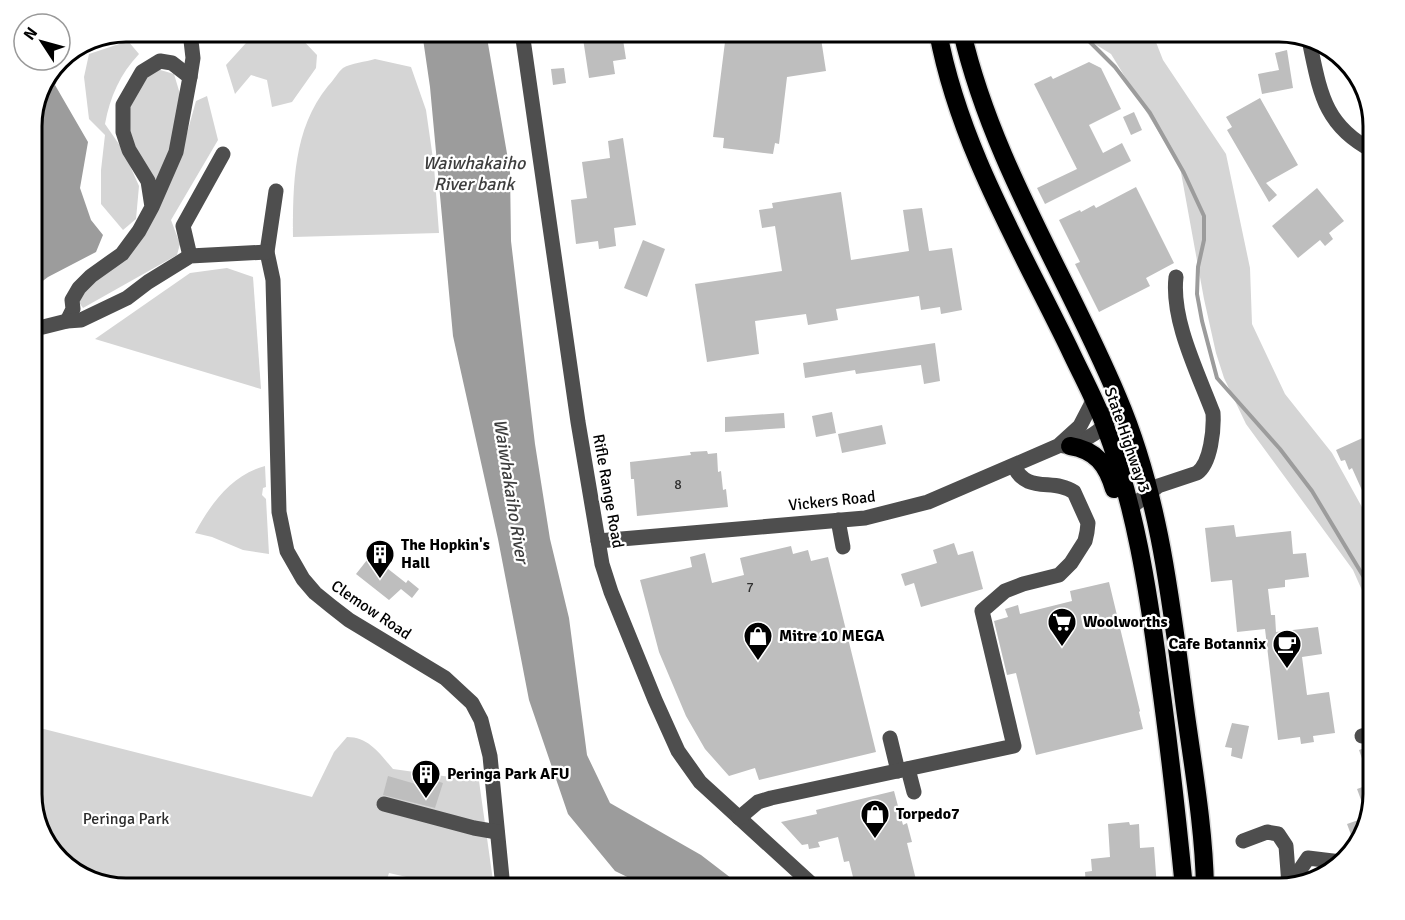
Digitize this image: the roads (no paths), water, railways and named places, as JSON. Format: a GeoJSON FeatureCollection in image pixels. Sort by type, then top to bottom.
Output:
{"type":"FeatureCollection","features":[{"type":"Feature","properties":{"kind":"highway","name":"State Highway 3"},"geometry":{"type":"LineString","coordinates":[[941,42],[959,110],[986,179],[1094,399],[1123,478],[1143,567],[1170,757],[1183,878]]}},
{"type":"Feature","properties":{"kind":"highway","name":"State Highway 3"},"geometry":{"type":"LineString","coordinates":[[965,42],[989,123],[1027,208],[1098,351],[1120,401],[1150,493],[1170,596],[1196,792],[1204,878]]}},
{"type":"Feature","properties":{"kind":"highway"},"geometry":{"type":"LineString","coordinates":[[1064,446],[1091,452],[1106,466],[1126,532],[1143,567]]}},
{"type":"Feature","properties":{"kind":"street"},"geometry":{"type":"LineString","coordinates":[[67,321],[73,309],[72,300],[79,288],[90,276],[122,255],[152,207],[176,152],[193,58],[191,42]]}},
{"type":"Feature","properties":{"kind":"street","name":"Rifle Range Road"},"geometry":{"type":"LineString","coordinates":[[523,42],[576,411],[602,564],[611,592],[678,751],[700,782],[805,878]]}},
{"type":"Feature","properties":{"kind":"street"},"geometry":{"type":"LineString","coordinates":[[1311,49],[1321,94],[1330,114],[1344,130],[1363,146]]}},
{"type":"Feature","properties":{"kind":"street"},"geometry":{"type":"LineString","coordinates":[[152,207],[148,181],[129,150],[123,132],[123,105],[142,72],[160,62],[172,63],[190,77]]}},
{"type":"Feature","properties":{"kind":"street"},"geometry":{"type":"LineString","coordinates":[[190,256],[183,226],[223,154]]}},
{"type":"Feature","properties":{"kind":"street","name":"Clemow Road"},"geometry":{"type":"LineString","coordinates":[[276,191],[267,252],[273,280],[279,512],[287,551],[303,579],[315,594],[349,620],[445,678],[472,703],[481,720],[490,756],[502,878]]}},
{"type":"Feature","properties":{"kind":"street"},"geometry":{"type":"LineString","coordinates":[[42,327],[67,321],[81,321],[127,298],[190,256],[267,252]]}},
{"type":"Feature","properties":{"kind":"street"},"geometry":{"type":"LineString","coordinates":[[1130,508],[1158,486],[1203,470],[1208,460],[1214,423],[1180,321],[1174,293],[1176,277]]}},
{"type":"Feature","properties":{"kind":"street","name":"Vickers Road"},"geometry":{"type":"LineString","coordinates":[[1064,446],[1080,426],[1094,399]]}},
{"type":"Feature","properties":{"kind":"street","name":"Vickers Road"},"geometry":{"type":"LineString","coordinates":[[598,541],[865,518],[928,502],[1097,434],[1120,401]]}},
{"type":"Feature","properties":{"kind":"street"},"geometry":{"type":"LineString","coordinates":[[739,818],[758,802],[771,798],[1014,746],[982,611],[1013,587],[1059,575],[1071,563],[1085,541],[1088,523],[1074,492],[1061,486],[1036,484],[1022,478],[1014,466]]}},
{"type":"Feature","properties":{"kind":"street"},"geometry":{"type":"LineString","coordinates":[[838,520],[843,546]]}},
{"type":"Feature","properties":{"kind":"street"},"geometry":{"type":"LineString","coordinates":[[890,738],[914,792]]}},
{"type":"Feature","properties":{"kind":"street"},"geometry":{"type":"LineString","coordinates":[[384,804],[497,832]]}},
{"type":"Feature","properties":{"kind":"street"},"geometry":{"type":"LineString","coordinates":[[1243,841],[1267,832],[1278,834],[1286,846],[1288,877]]}},
{"type":"Feature","properties":{"kind":"street"},"geometry":{"type":"LineString","coordinates":[[1296,876],[1308,858],[1330,861]]}},
{"type":"Feature","properties":{"kind":"water","name":"Waiwhakaiho River bank"},"geometry":{"type":"Polygon","coordinates":[[[423,42],[488,42],[510,171],[511,241],[535,444],[550,539],[569,618],[587,755],[610,803],[701,855],[731,878],[629,878],[615,871],[568,814],[529,700],[498,539],[453,336],[430,87],[423,42]]]}},
{"type":"Feature","properties":{"kind":"water"},"geometry":{"type":"Polygon","coordinates":[[[62,72],[55,85],[88,142],[80,188],[91,220],[103,235],[96,252],[42,282],[42,120],[51,89],[62,72]]]}},
{"type":"Feature","properties":{"kind":"waterway"},"geometry":{"type":"LineString","coordinates":[[1090,42],[1115,67],[1150,113],[1184,173],[1204,216],[1204,240],[1198,267],[1197,294],[1217,378],[1280,449],[1312,491],[1363,576]]}},
{"type":"Feature","properties":{"kind":"place","name":"The Hopkin's Hall"},"geometry":{"type":"Point","coordinates":[380,580]}},
{"type":"Feature","properties":{"kind":"place","name":"Woolworths"},"geometry":{"type":"Point","coordinates":[1062,648]}},
{"type":"Feature","properties":{"kind":"place","name":"Mitre 10 MEGA"},"geometry":{"type":"Point","coordinates":[758,662]}},
{"type":"Feature","properties":{"kind":"place","name":"Cafe Botannix"},"geometry":{"type":"Point","coordinates":[1287,670]}},
{"type":"Feature","properties":{"kind":"place","name":"Peringa Park AFU"},"geometry":{"type":"Point","coordinates":[426,800]}},
{"type":"Feature","properties":{"kind":"place","name":"Torpedo7"},"geometry":{"type":"Point","coordinates":[875,840]}},
{"type":"Feature","properties":{"kind":"water label","name":"Waiwhakaiho River"},"geometry":{"type":"Point","coordinates":[511,491]}},
{"type":"Feature","properties":{"kind":"park label","name":"Peringa Park"},"geometry":{"type":"Point","coordinates":[126,819]}}]}
